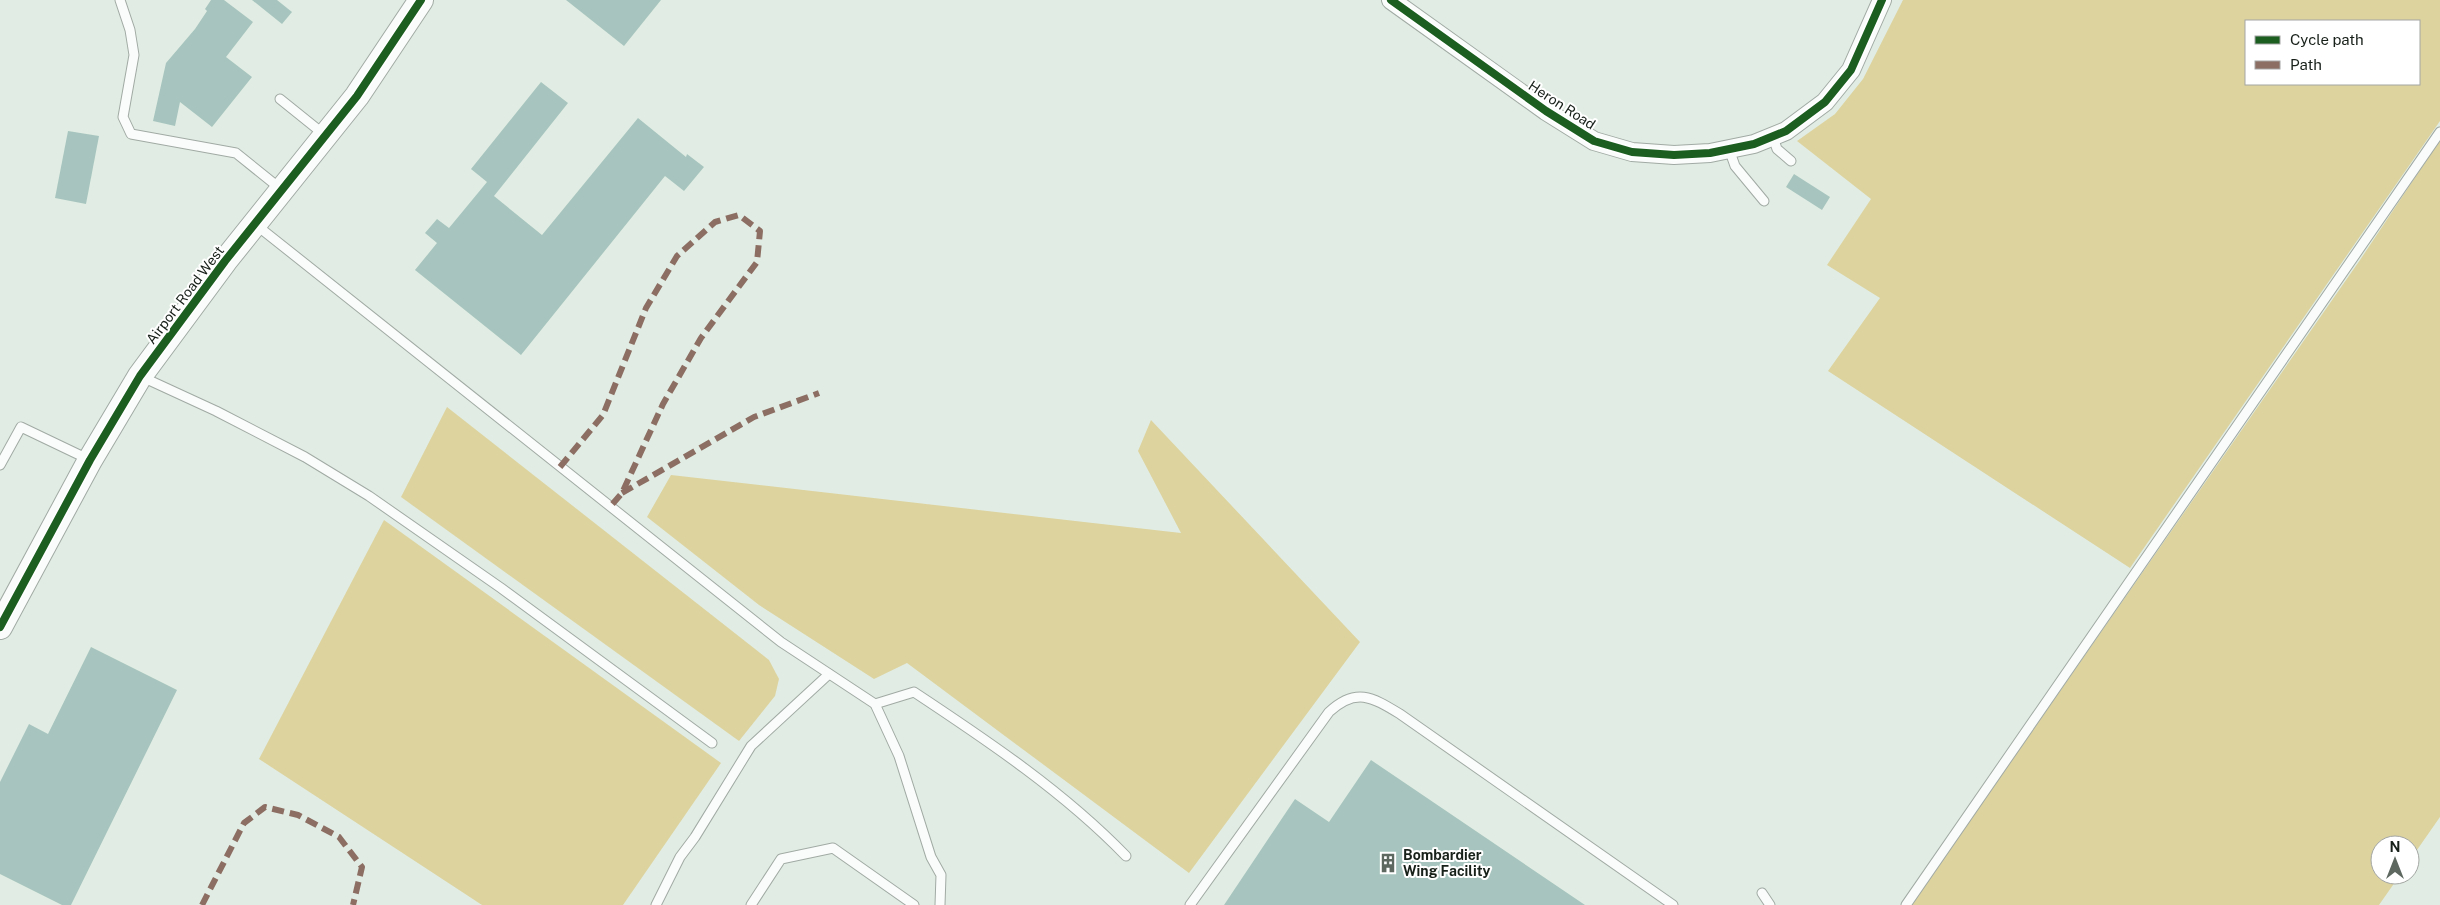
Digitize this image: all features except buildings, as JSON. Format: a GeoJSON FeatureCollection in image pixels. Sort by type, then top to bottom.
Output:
{"type":"FeatureCollection","features":[{"type":"Feature","properties":{"kind":"street","name":"Airport Road West"},"geometry":{"type":"LineString","coordinates":[[0,627],[90,460],[140,376],[255,223],[357,96],[421,0]]}},
{"type":"Feature","properties":{"kind":"street","name":"Heron Road"},"geometry":{"type":"LineString","coordinates":[[1391,0],[1546,111],[1594,141],[1632,152],[1657,154],[1710,153],[1754,144],[1786,132],[1825,102],[1851,70],[1882,0]]}},
{"type":"Feature","properties":{"kind":"lane"},"geometry":{"type":"LineString","coordinates":[[120,0],[130,30],[134,55],[123,117],[132,134],[236,153],[282,190]]}},
{"type":"Feature","properties":{"kind":"lane"},"geometry":{"type":"LineString","coordinates":[[280,99],[326,136]]}},
{"type":"Feature","properties":{"kind":"lane"},"geometry":{"type":"LineString","coordinates":[[1906,905],[2440,132]]}},
{"type":"Feature","properties":{"kind":"lane"},"geometry":{"type":"LineString","coordinates":[[1772,137],[1777,149],[1791,161]]}},
{"type":"Feature","properties":{"kind":"lane"},"geometry":{"type":"LineString","coordinates":[[1729,149],[1735,166],[1764,201]]}},
{"type":"Feature","properties":{"kind":"lane"},"geometry":{"type":"LineString","coordinates":[[255,223],[780,642],[875,704],[899,756],[931,857],[941,875],[940,905]]}},
{"type":"Feature","properties":{"kind":"lane"},"geometry":{"type":"LineString","coordinates":[[140,376],[216,411],[289,449],[369,496],[501,588],[712,743]]}},
{"type":"Feature","properties":{"kind":"lane"},"geometry":{"type":"LineString","coordinates":[[0,464],[21,427],[90,460]]}},
{"type":"Feature","properties":{"kind":"lane"},"geometry":{"type":"LineString","coordinates":[[656,905],[680,857],[695,837],[751,746],[829,674]]}},
{"type":"Feature","properties":{"kind":"lane"},"geometry":{"type":"LineString","coordinates":[[875,704],[914,692],[1025,769],[1102,831],[1126,856]]}},
{"type":"Feature","properties":{"kind":"lane"},"geometry":{"type":"LineString","coordinates":[[1190,905],[1329,712],[1342,700],[1359,696],[1378,701],[1400,714],[1673,905]]}},
{"type":"Feature","properties":{"kind":"lane"},"geometry":{"type":"LineString","coordinates":[[751,905],[781,859],[833,848],[914,905]]}},
{"type":"Feature","properties":{"kind":"lane"},"geometry":{"type":"LineString","coordinates":[[1762,893],[1770,905]]}},
{"type":"Feature","properties":{"kind":"shaded area"},"geometry":{"type":"Polygon","coordinates":[[[1903,0],[2440,0],[2440,121],[2130,568],[1828,371],[1880,298],[1827,265],[1871,199],[1797,141],[1835,114],[1863,79],[1903,0]]]}},
{"type":"Feature","properties":{"kind":"shaded area"},"geometry":{"type":"Polygon","coordinates":[[[2440,140],[2440,817],[2420,846],[2420,835],[2370,835],[2370,885],[2393,885],[2379,905],[1911,905],[2360,260],[2440,140]]]}},
{"type":"Feature","properties":{"kind":"shaded area"},"geometry":{"type":"Polygon","coordinates":[[[447,407],[769,660],[779,679],[775,696],[739,741],[401,497],[447,407]]]}},
{"type":"Feature","properties":{"kind":"shaded area"},"geometry":{"type":"Polygon","coordinates":[[[1151,420],[1360,642],[1189,873],[907,663],[874,679],[759,605],[647,517],[671,475],[1181,533],[1138,451],[1151,420]]]}},
{"type":"Feature","properties":{"kind":"shaded area"},"geometry":{"type":"Polygon","coordinates":[[[384,520],[721,763],[623,905],[482,905],[259,759],[384,520]]]}},
{"type":"Feature","properties":{"kind":"marked path"},"geometry":{"type":"LineString","coordinates":[[560,467],[603,415],[646,308],[677,256],[715,222],[739,215],[760,231],[757,262],[701,338],[663,404],[622,493],[610,507]]}},
{"type":"Feature","properties":{"kind":"marked path"},"geometry":{"type":"LineString","coordinates":[[622,493],[754,417],[819,393]]}},
{"type":"Feature","properties":{"kind":"marked path"},"geometry":{"type":"LineString","coordinates":[[202,905],[244,823],[265,807],[298,815],[339,837],[362,867],[353,905]]}},
{"type":"Feature","properties":{"kind":"cycle path"},"geometry":{"type":"LineString","coordinates":[[0,627],[90,460],[140,376],[225,261],[357,96],[421,0]]}},
{"type":"Feature","properties":{"kind":"cycle path"},"geometry":{"type":"LineString","coordinates":[[1391,0],[1546,111],[1594,141],[1632,152],[1674,155],[1710,153],[1754,144],[1786,131],[1825,102],[1851,70],[1882,0]]}},
{"type":"Feature","properties":{"kind":"place","name":"Bombardier Wing Facility"},"geometry":{"type":"Point","coordinates":[1388,863]}}]}
